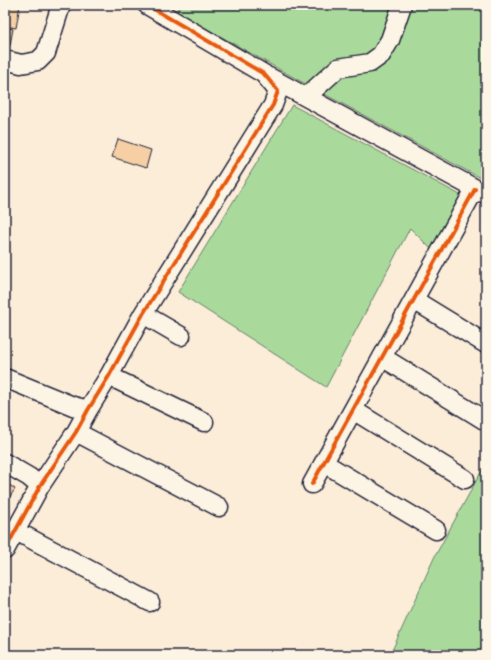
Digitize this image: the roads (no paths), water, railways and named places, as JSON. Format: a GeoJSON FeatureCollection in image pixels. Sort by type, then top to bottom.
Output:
{"type":"FeatureCollection","features":[{"type":"Feature","properties":{"kind":"street"},"geometry":{"type":"LineString","coordinates":[[5,60],[21,64],[38,61],[46,53],[61,5]]}},
{"type":"Feature","properties":{"kind":"street"},"geometry":{"type":"LineString","coordinates":[[146,5],[264,74],[481,192],[414,300],[312,484]]}},
{"type":"Feature","properties":{"kind":"street"},"geometry":{"type":"LineString","coordinates":[[306,97],[338,68],[343,66],[370,63],[382,55],[390,40],[402,5]]}},
{"type":"Feature","properties":{"kind":"street"},"geometry":{"type":"LineString","coordinates":[[5,550],[40,486],[76,432],[143,314],[273,105],[278,91],[264,74]]}},
{"type":"Feature","properties":{"kind":"street"},"geometry":{"type":"LineString","coordinates":[[414,300],[486,344]]}},
{"type":"Feature","properties":{"kind":"street"},"geometry":{"type":"LineString","coordinates":[[143,314],[181,336]]}},
{"type":"Feature","properties":{"kind":"street"},"geometry":{"type":"LineString","coordinates":[[382,358],[486,421]]}},
{"type":"Feature","properties":{"kind":"street"},"geometry":{"type":"LineString","coordinates":[[109,376],[204,422]]}},
{"type":"Feature","properties":{"kind":"street"},"geometry":{"type":"LineString","coordinates":[[5,378],[73,406],[88,410]]}},
{"type":"Feature","properties":{"kind":"street"},"geometry":{"type":"LineString","coordinates":[[353,410],[465,479]]}},
{"type":"Feature","properties":{"kind":"street"},"geometry":{"type":"LineString","coordinates":[[76,432],[219,507]]}},
{"type":"Feature","properties":{"kind":"street"},"geometry":{"type":"LineString","coordinates":[[5,463],[29,477],[40,486]]}},
{"type":"Feature","properties":{"kind":"street"},"geometry":{"type":"LineString","coordinates":[[324,463],[436,530]]}},
{"type":"Feature","properties":{"kind":"street"},"geometry":{"type":"LineString","coordinates":[[16,531],[150,602]]}}]}
